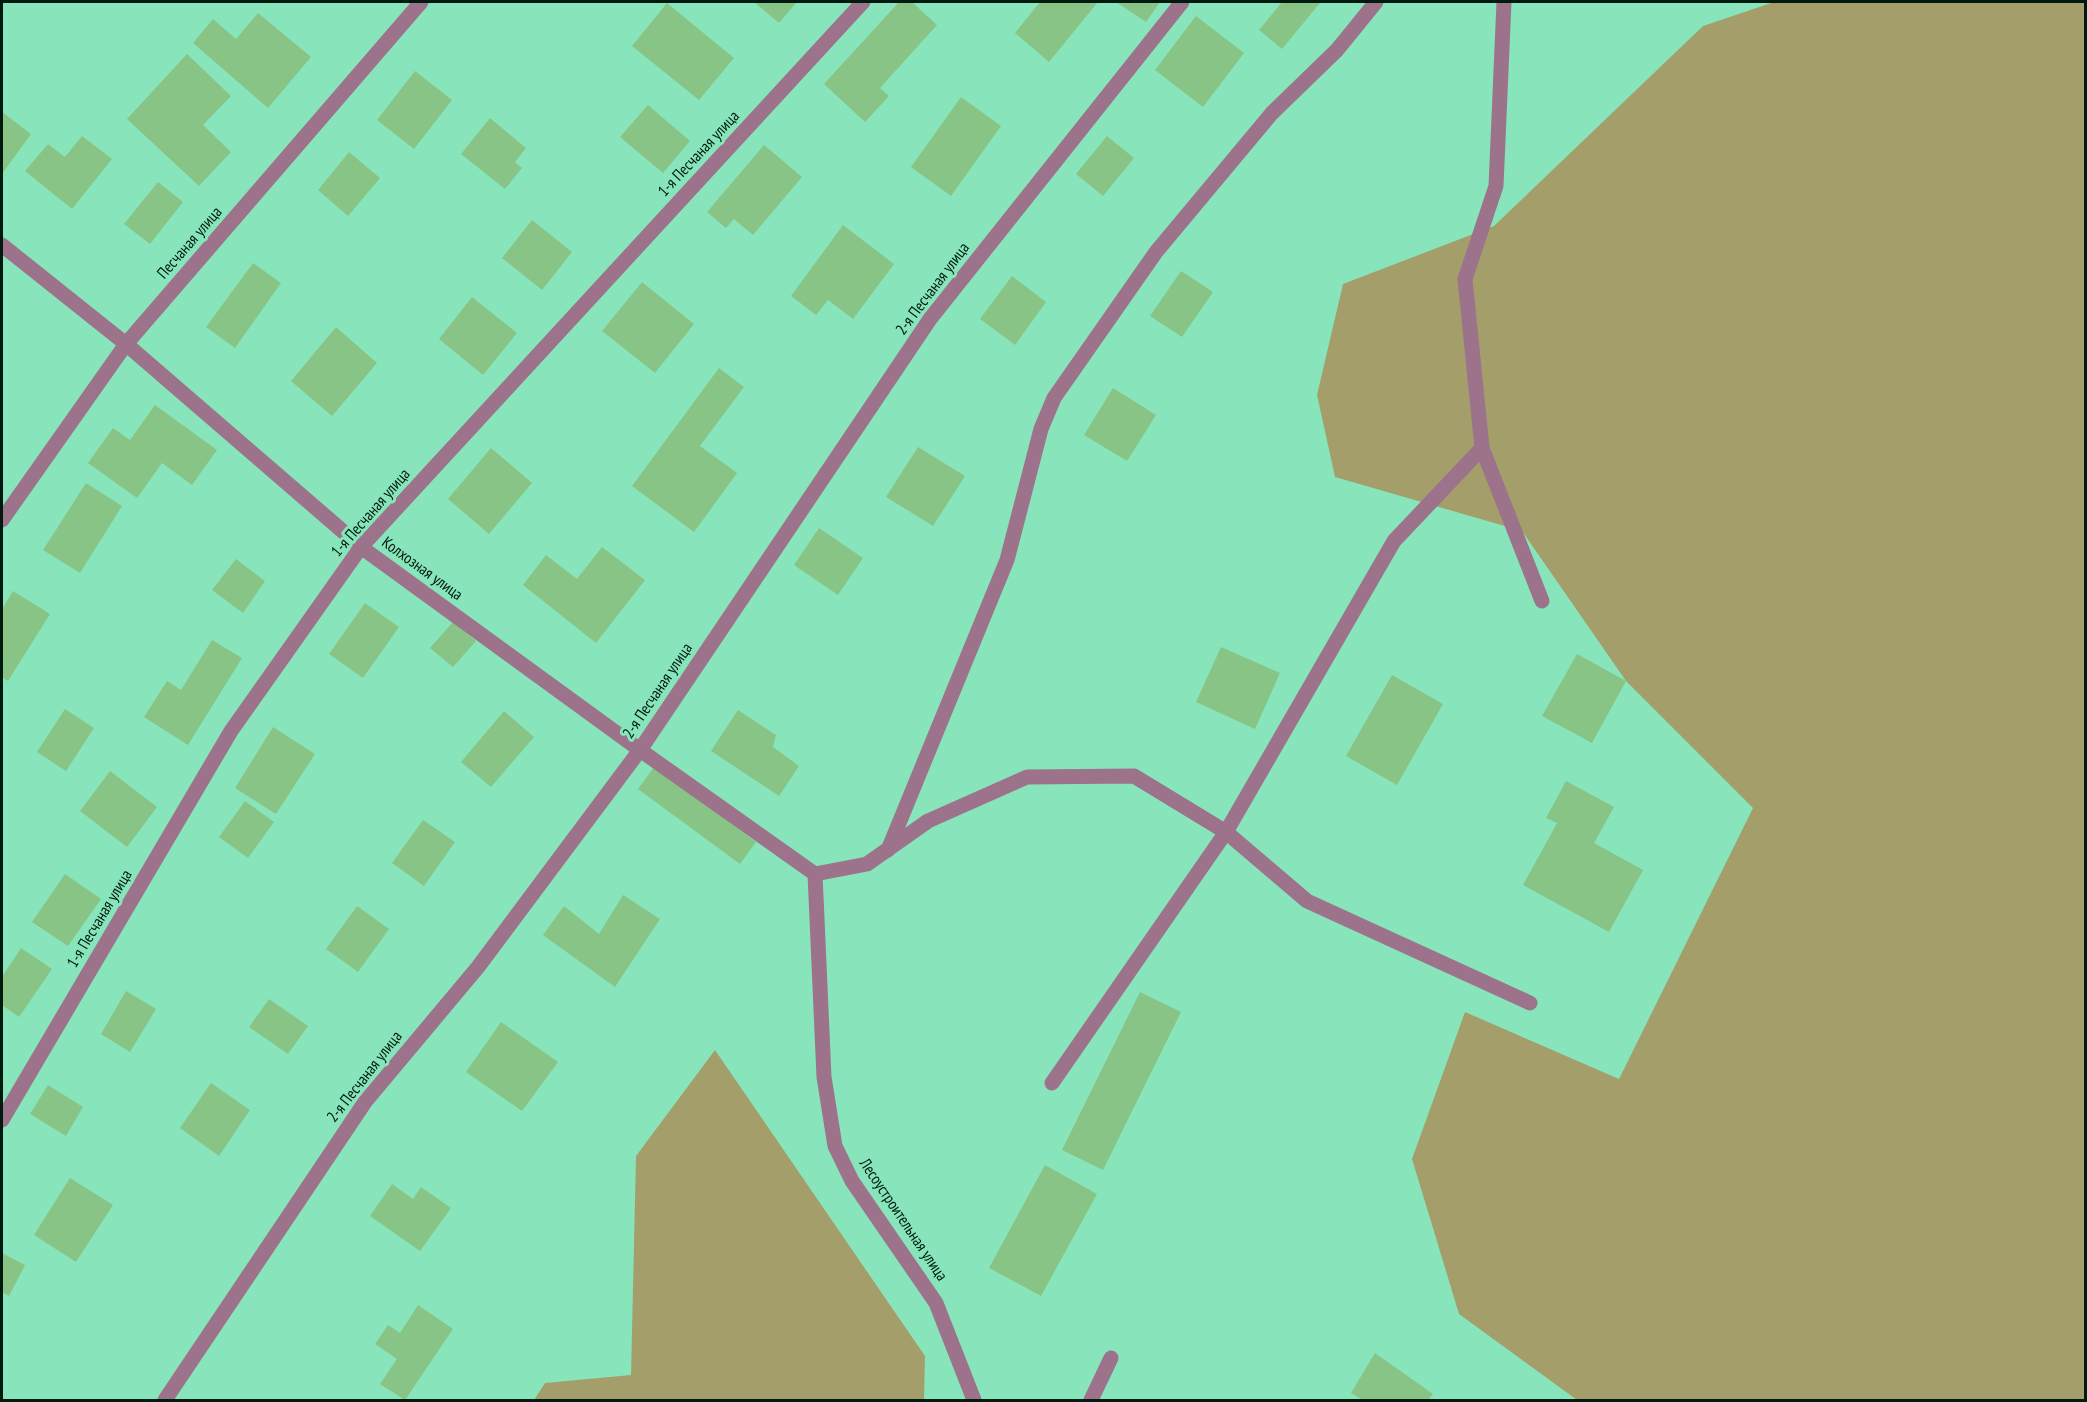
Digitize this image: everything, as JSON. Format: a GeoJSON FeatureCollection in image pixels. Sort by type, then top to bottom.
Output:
{"type":"FeatureCollection","features":[{"type":"Feature","properties":{"kind":"street","name":"Песчаная улица"},"geometry":{"type":"LineString","coordinates":[[2,520],[126,344],[421,2]]}},
{"type":"Feature","properties":{"kind":"street","name":"1-я Песчаная улица"},"geometry":{"type":"LineString","coordinates":[[2,1120],[231,731],[361,547],[863,2]]}},
{"type":"Feature","properties":{"kind":"street","name":"2-я Песчаная улица"},"geometry":{"type":"LineString","coordinates":[[165,1401],[365,1102],[478,967],[640,750],[930,319],[1182,2]]}},
{"type":"Feature","properties":{"kind":"street"},"geometry":{"type":"LineString","coordinates":[[888,849],[1007,560],[1041,429],[1054,398],[1156,252],[1272,113],[1337,50],[1376,2]]}},
{"type":"Feature","properties":{"kind":"street"},"geometry":{"type":"LineString","coordinates":[[1504,2],[1496,186],[1465,279],[1482,448],[1542,601]]}},
{"type":"Feature","properties":{"kind":"street","name":"Колхозная улица"},"geometry":{"type":"LineString","coordinates":[[2,245],[126,344],[361,547],[815,874]]}},
{"type":"Feature","properties":{"kind":"street"},"geometry":{"type":"LineString","coordinates":[[1052,1083],[1226,832],[1394,542],[1482,448]]}},
{"type":"Feature","properties":{"kind":"street"},"geometry":{"type":"LineString","coordinates":[[815,874],[867,864],[928,821],[1027,777],[1134,776],[1226,832],[1308,901],[1530,1003]]}},
{"type":"Feature","properties":{"kind":"street","name":"Лесоустроительная улица"},"geometry":{"type":"LineString","coordinates":[[815,874],[824,1077],[835,1146],[852,1182],[936,1303],[974,1401]]}},
{"type":"Feature","properties":{"kind":"street"},"geometry":{"type":"LineString","coordinates":[[1091,1401],[1111,1358]]}},
{"type":"Feature","properties":{"kind":"shaded area"},"geometry":{"type":"Polygon","coordinates":[[[1774,2],[2085,2],[2085,1400],[1577,1400],[1459,1314],[1412,1159],[1465,1012],[1619,1079],[1753,808],[1626,681],[1522,531],[1335,477],[1317,395],[1343,284],[1494,226],[1703,26],[1774,2]]]}},
{"type":"Feature","properties":{"kind":"shaded area"},"geometry":{"type":"Polygon","coordinates":[[[715,1050],[925,1356],[924,1400],[534,1400],[545,1383],[631,1375],[636,1156],[715,1050]]]}},
{"type":"Feature","properties":{"kind":"building"},"geometry":{"type":"Polygon","coordinates":[[[754,2],[797,2],[779,23],[754,2]]]}},
{"type":"Feature","properties":{"kind":"building"},"geometry":{"type":"Polygon","coordinates":[[[899,2],[912,2],[937,25],[880,88],[889,96],[865,122],[824,84],[899,2]]]}},
{"type":"Feature","properties":{"kind":"building"},"geometry":{"type":"Polygon","coordinates":[[[1040,2],[1098,2],[1049,62],[1015,33],[1040,2]]]}},
{"type":"Feature","properties":{"kind":"building"},"geometry":{"type":"Polygon","coordinates":[[[1116,2],[1160,2],[1146,22],[1116,2]]]}},
{"type":"Feature","properties":{"kind":"building"},"geometry":{"type":"Polygon","coordinates":[[[1282,2],[1320,3],[1282,49],[1259,30],[1282,2]]]}},
{"type":"Feature","properties":{"kind":"building"},"geometry":{"type":"Polygon","coordinates":[[[667,3],[734,58],[699,100],[632,46],[667,3]]]}},
{"type":"Feature","properties":{"kind":"building"},"geometry":{"type":"Polygon","coordinates":[[[258,13],[311,57],[268,108],[193,43],[213,19],[236,39],[258,13]]]}},
{"type":"Feature","properties":{"kind":"building"},"geometry":{"type":"Polygon","coordinates":[[[1196,16],[1244,53],[1203,107],[1155,70],[1196,16]]]}},
{"type":"Feature","properties":{"kind":"building"},"geometry":{"type":"Polygon","coordinates":[[[187,54],[231,96],[203,125],[231,152],[199,186],[127,119],[187,54]]]}},
{"type":"Feature","properties":{"kind":"building"},"geometry":{"type":"Polygon","coordinates":[[[415,71],[452,100],[414,149],[377,120],[415,71]]]}},
{"type":"Feature","properties":{"kind":"building"},"geometry":{"type":"Polygon","coordinates":[[[961,97],[1001,126],[951,196],[911,167],[961,97]]]}},
{"type":"Feature","properties":{"kind":"building"},"geometry":{"type":"Polygon","coordinates":[[[648,105],[690,141],[663,173],[620,137],[648,105]]]}},
{"type":"Feature","properties":{"kind":"building"},"geometry":{"type":"Polygon","coordinates":[[[2,112],[31,134],[2,174],[2,112]]]}},
{"type":"Feature","properties":{"kind":"building"},"geometry":{"type":"Polygon","coordinates":[[[490,118],[526,148],[515,162],[522,168],[505,189],[461,154],[490,118]]]}},
{"type":"Feature","properties":{"kind":"building"},"geometry":{"type":"Polygon","coordinates":[[[82,136],[112,159],[72,209],[25,171],[48,144],[65,157],[82,136]]]}},
{"type":"Feature","properties":{"kind":"building"},"geometry":{"type":"Polygon","coordinates":[[[1107,136],[1134,158],[1103,196],[1076,174],[1107,136]]]}},
{"type":"Feature","properties":{"kind":"building"},"geometry":{"type":"Polygon","coordinates":[[[764,145],[802,177],[753,235],[734,219],[726,228],[707,212],[764,145]]]}},
{"type":"Feature","properties":{"kind":"building"},"geometry":{"type":"Polygon","coordinates":[[[349,152],[380,178],[348,216],[318,190],[349,152]]]}},
{"type":"Feature","properties":{"kind":"building"},"geometry":{"type":"Polygon","coordinates":[[[158,182],[183,202],[150,244],[124,224],[158,182]]]}},
{"type":"Feature","properties":{"kind":"building"},"geometry":{"type":"Polygon","coordinates":[[[532,220],[572,252],[542,290],[502,258],[532,220]]]}},
{"type":"Feature","properties":{"kind":"building"},"geometry":{"type":"Polygon","coordinates":[[[843,225],[894,264],[853,319],[828,300],[816,315],[791,296],[843,225]]]}},
{"type":"Feature","properties":{"kind":"building"},"geometry":{"type":"Polygon","coordinates":[[[253,263],[281,283],[235,348],[206,327],[253,263]]]}},
{"type":"Feature","properties":{"kind":"building"},"geometry":{"type":"Polygon","coordinates":[[[1181,271],[1213,292],[1182,337],[1150,316],[1181,271]]]}},
{"type":"Feature","properties":{"kind":"building"},"geometry":{"type":"Polygon","coordinates":[[[1012,276],[1046,302],[1015,345],[980,319],[1012,276]]]}},
{"type":"Feature","properties":{"kind":"building"},"geometry":{"type":"Polygon","coordinates":[[[642,282],[694,324],[655,373],[602,331],[642,282]]]}},
{"type":"Feature","properties":{"kind":"building"},"geometry":{"type":"Polygon","coordinates":[[[472,297],[517,333],[483,375],[439,339],[472,297]]]}},
{"type":"Feature","properties":{"kind":"building"},"geometry":{"type":"Polygon","coordinates":[[[336,327],[377,363],[332,416],[291,381],[336,327]]]}},
{"type":"Feature","properties":{"kind":"building"},"geometry":{"type":"Polygon","coordinates":[[[719,368],[744,387],[700,446],[737,473],[694,532],[632,486],[719,368]]]}},
{"type":"Feature","properties":{"kind":"building"},"geometry":{"type":"Polygon","coordinates":[[[1113,388],[1156,415],[1127,461],[1084,435],[1113,388]]]}},
{"type":"Feature","properties":{"kind":"building"},"geometry":{"type":"Polygon","coordinates":[[[155,405],[217,450],[192,485],[162,463],[137,498],[88,463],[113,428],[130,440],[155,405]]]}},
{"type":"Feature","properties":{"kind":"building"},"geometry":{"type":"Polygon","coordinates":[[[918,447],[965,476],[933,526],[886,497],[918,447]]]}},
{"type":"Feature","properties":{"kind":"building"},"geometry":{"type":"Polygon","coordinates":[[[491,448],[532,483],[489,534],[448,499],[491,448]]]}},
{"type":"Feature","properties":{"kind":"building"},"geometry":{"type":"Polygon","coordinates":[[[86,483],[122,506],[80,573],[43,550],[86,483]]]}},
{"type":"Feature","properties":{"kind":"building"},"geometry":{"type":"Polygon","coordinates":[[[819,528],[863,558],[838,595],[794,565],[819,528]]]}},
{"type":"Feature","properties":{"kind":"building"},"geometry":{"type":"Polygon","coordinates":[[[602,547],[645,580],[596,643],[523,585],[546,555],[577,579],[602,547]]]}},
{"type":"Feature","properties":{"kind":"building"},"geometry":{"type":"Polygon","coordinates":[[[236,559],[265,581],[243,613],[212,590],[236,559]]]}},
{"type":"Feature","properties":{"kind":"building"},"geometry":{"type":"Polygon","coordinates":[[[13,591],[50,614],[8,681],[2,677],[2,609],[13,591]]]}},
{"type":"Feature","properties":{"kind":"building"},"geometry":{"type":"Polygon","coordinates":[[[365,603],[399,627],[363,678],[329,654],[365,603]]]}},
{"type":"Feature","properties":{"kind":"building"},"geometry":{"type":"Polygon","coordinates":[[[453,622],[476,641],[453,667],[430,648],[453,622]]]}},
{"type":"Feature","properties":{"kind":"building"},"geometry":{"type":"Polygon","coordinates":[[[212,640],[242,658],[188,745],[144,717],[167,681],[181,690],[212,640]]]}},
{"type":"Feature","properties":{"kind":"building"},"geometry":{"type":"Polygon","coordinates":[[[1221,647],[1280,673],[1255,729],[1196,702],[1221,647]]]}},
{"type":"Feature","properties":{"kind":"building"},"geometry":{"type":"Polygon","coordinates":[[[1577,654],[1626,681],[1592,743],[1542,716],[1577,654]]]}},
{"type":"Feature","properties":{"kind":"building"},"geometry":{"type":"Polygon","coordinates":[[[1392,675],[1443,704],[1397,785],[1346,756],[1392,675]]]}},
{"type":"Feature","properties":{"kind":"building"},"geometry":{"type":"Polygon","coordinates":[[[65,709],[94,728],[66,771],[37,752],[65,709]]]}},
{"type":"Feature","properties":{"kind":"building"},"geometry":{"type":"Polygon","coordinates":[[[738,710],[776,735],[773,747],[799,766],[779,796],[711,751],[738,710]]]}},
{"type":"Feature","properties":{"kind":"building"},"geometry":{"type":"Polygon","coordinates":[[[504,711],[534,737],[491,787],[461,762],[504,711]]]}},
{"type":"Feature","properties":{"kind":"building"},"geometry":{"type":"Polygon","coordinates":[[[273,727],[315,754],[276,814],[235,788],[273,727]]]}},
{"type":"Feature","properties":{"kind":"building"},"geometry":{"type":"Polygon","coordinates":[[[654,767],[756,842],[740,864],[638,789],[654,767]]]}},
{"type":"Feature","properties":{"kind":"building"},"geometry":{"type":"Polygon","coordinates":[[[110,771],[157,807],[127,847],[80,811],[110,771]]]}},
{"type":"Feature","properties":{"kind":"building"},"geometry":{"type":"Polygon","coordinates":[[[1566,781],[1614,807],[1594,843],[1643,870],[1609,932],[1523,885],[1557,823],[1546,818],[1566,781]]]}},
{"type":"Feature","properties":{"kind":"building"},"geometry":{"type":"Polygon","coordinates":[[[245,801],[274,822],[248,858],[219,837],[245,801]]]}},
{"type":"Feature","properties":{"kind":"building"},"geometry":{"type":"Polygon","coordinates":[[[423,820],[455,842],[424,886],[392,863],[423,820]]]}},
{"type":"Feature","properties":{"kind":"building"},"geometry":{"type":"Polygon","coordinates":[[[65,874],[101,899],[68,946],[32,922],[65,874]]]}},
{"type":"Feature","properties":{"kind":"building"},"geometry":{"type":"Polygon","coordinates":[[[623,895],[660,919],[615,987],[543,935],[564,906],[599,934],[623,895]]]}},
{"type":"Feature","properties":{"kind":"building"},"geometry":{"type":"Polygon","coordinates":[[[357,906],[389,929],[358,972],[326,949],[357,906]]]}},
{"type":"Feature","properties":{"kind":"building"},"geometry":{"type":"Polygon","coordinates":[[[21,948],[52,969],[19,1017],[2,1005],[2,977],[21,948]]]}},
{"type":"Feature","properties":{"kind":"building"},"geometry":{"type":"Polygon","coordinates":[[[126,991],[156,1009],[130,1052],[101,1034],[126,991]]]}},
{"type":"Feature","properties":{"kind":"building"},"geometry":{"type":"Polygon","coordinates":[[[1140,992],[1181,1012],[1103,1170],[1062,1150],[1140,992]]]}},
{"type":"Feature","properties":{"kind":"building"},"geometry":{"type":"Polygon","coordinates":[[[269,999],[308,1026],[288,1054],[249,1027],[269,999]]]}},
{"type":"Feature","properties":{"kind":"building"},"geometry":{"type":"Polygon","coordinates":[[[501,1022],[558,1062],[522,1111],[466,1072],[501,1022]]]}},
{"type":"Feature","properties":{"kind":"building"},"geometry":{"type":"Polygon","coordinates":[[[211,1083],[250,1110],[219,1156],[180,1128],[211,1083]]]}},
{"type":"Feature","properties":{"kind":"building"},"geometry":{"type":"Polygon","coordinates":[[[48,1085],[83,1107],[66,1136],[30,1114],[48,1085]]]}},
{"type":"Feature","properties":{"kind":"building"},"geometry":{"type":"Polygon","coordinates":[[[1045,1165],[1097,1194],[1041,1296],[989,1268],[1045,1165]]]}},
{"type":"Feature","properties":{"kind":"building"},"geometry":{"type":"Polygon","coordinates":[[[70,1178],[113,1205],[76,1262],[34,1235],[70,1178]]]}},
{"type":"Feature","properties":{"kind":"building"},"geometry":{"type":"Polygon","coordinates":[[[392,1184],[413,1199],[421,1187],[451,1208],[420,1251],[370,1216],[392,1184]]]}},
{"type":"Feature","properties":{"kind":"building"},"geometry":{"type":"Polygon","coordinates":[[[2,1253],[25,1265],[9,1296],[2,1292],[2,1253]]]}},
{"type":"Feature","properties":{"kind":"building"},"geometry":{"type":"Polygon","coordinates":[[[418,1305],[453,1329],[405,1400],[380,1384],[397,1359],[375,1344],[388,1325],[400,1333],[418,1305]]]}},
{"type":"Feature","properties":{"kind":"building"},"geometry":{"type":"Polygon","coordinates":[[[1375,1353],[1433,1394],[1428,1400],[1362,1400],[1351,1393],[1375,1353]]]}}]}
